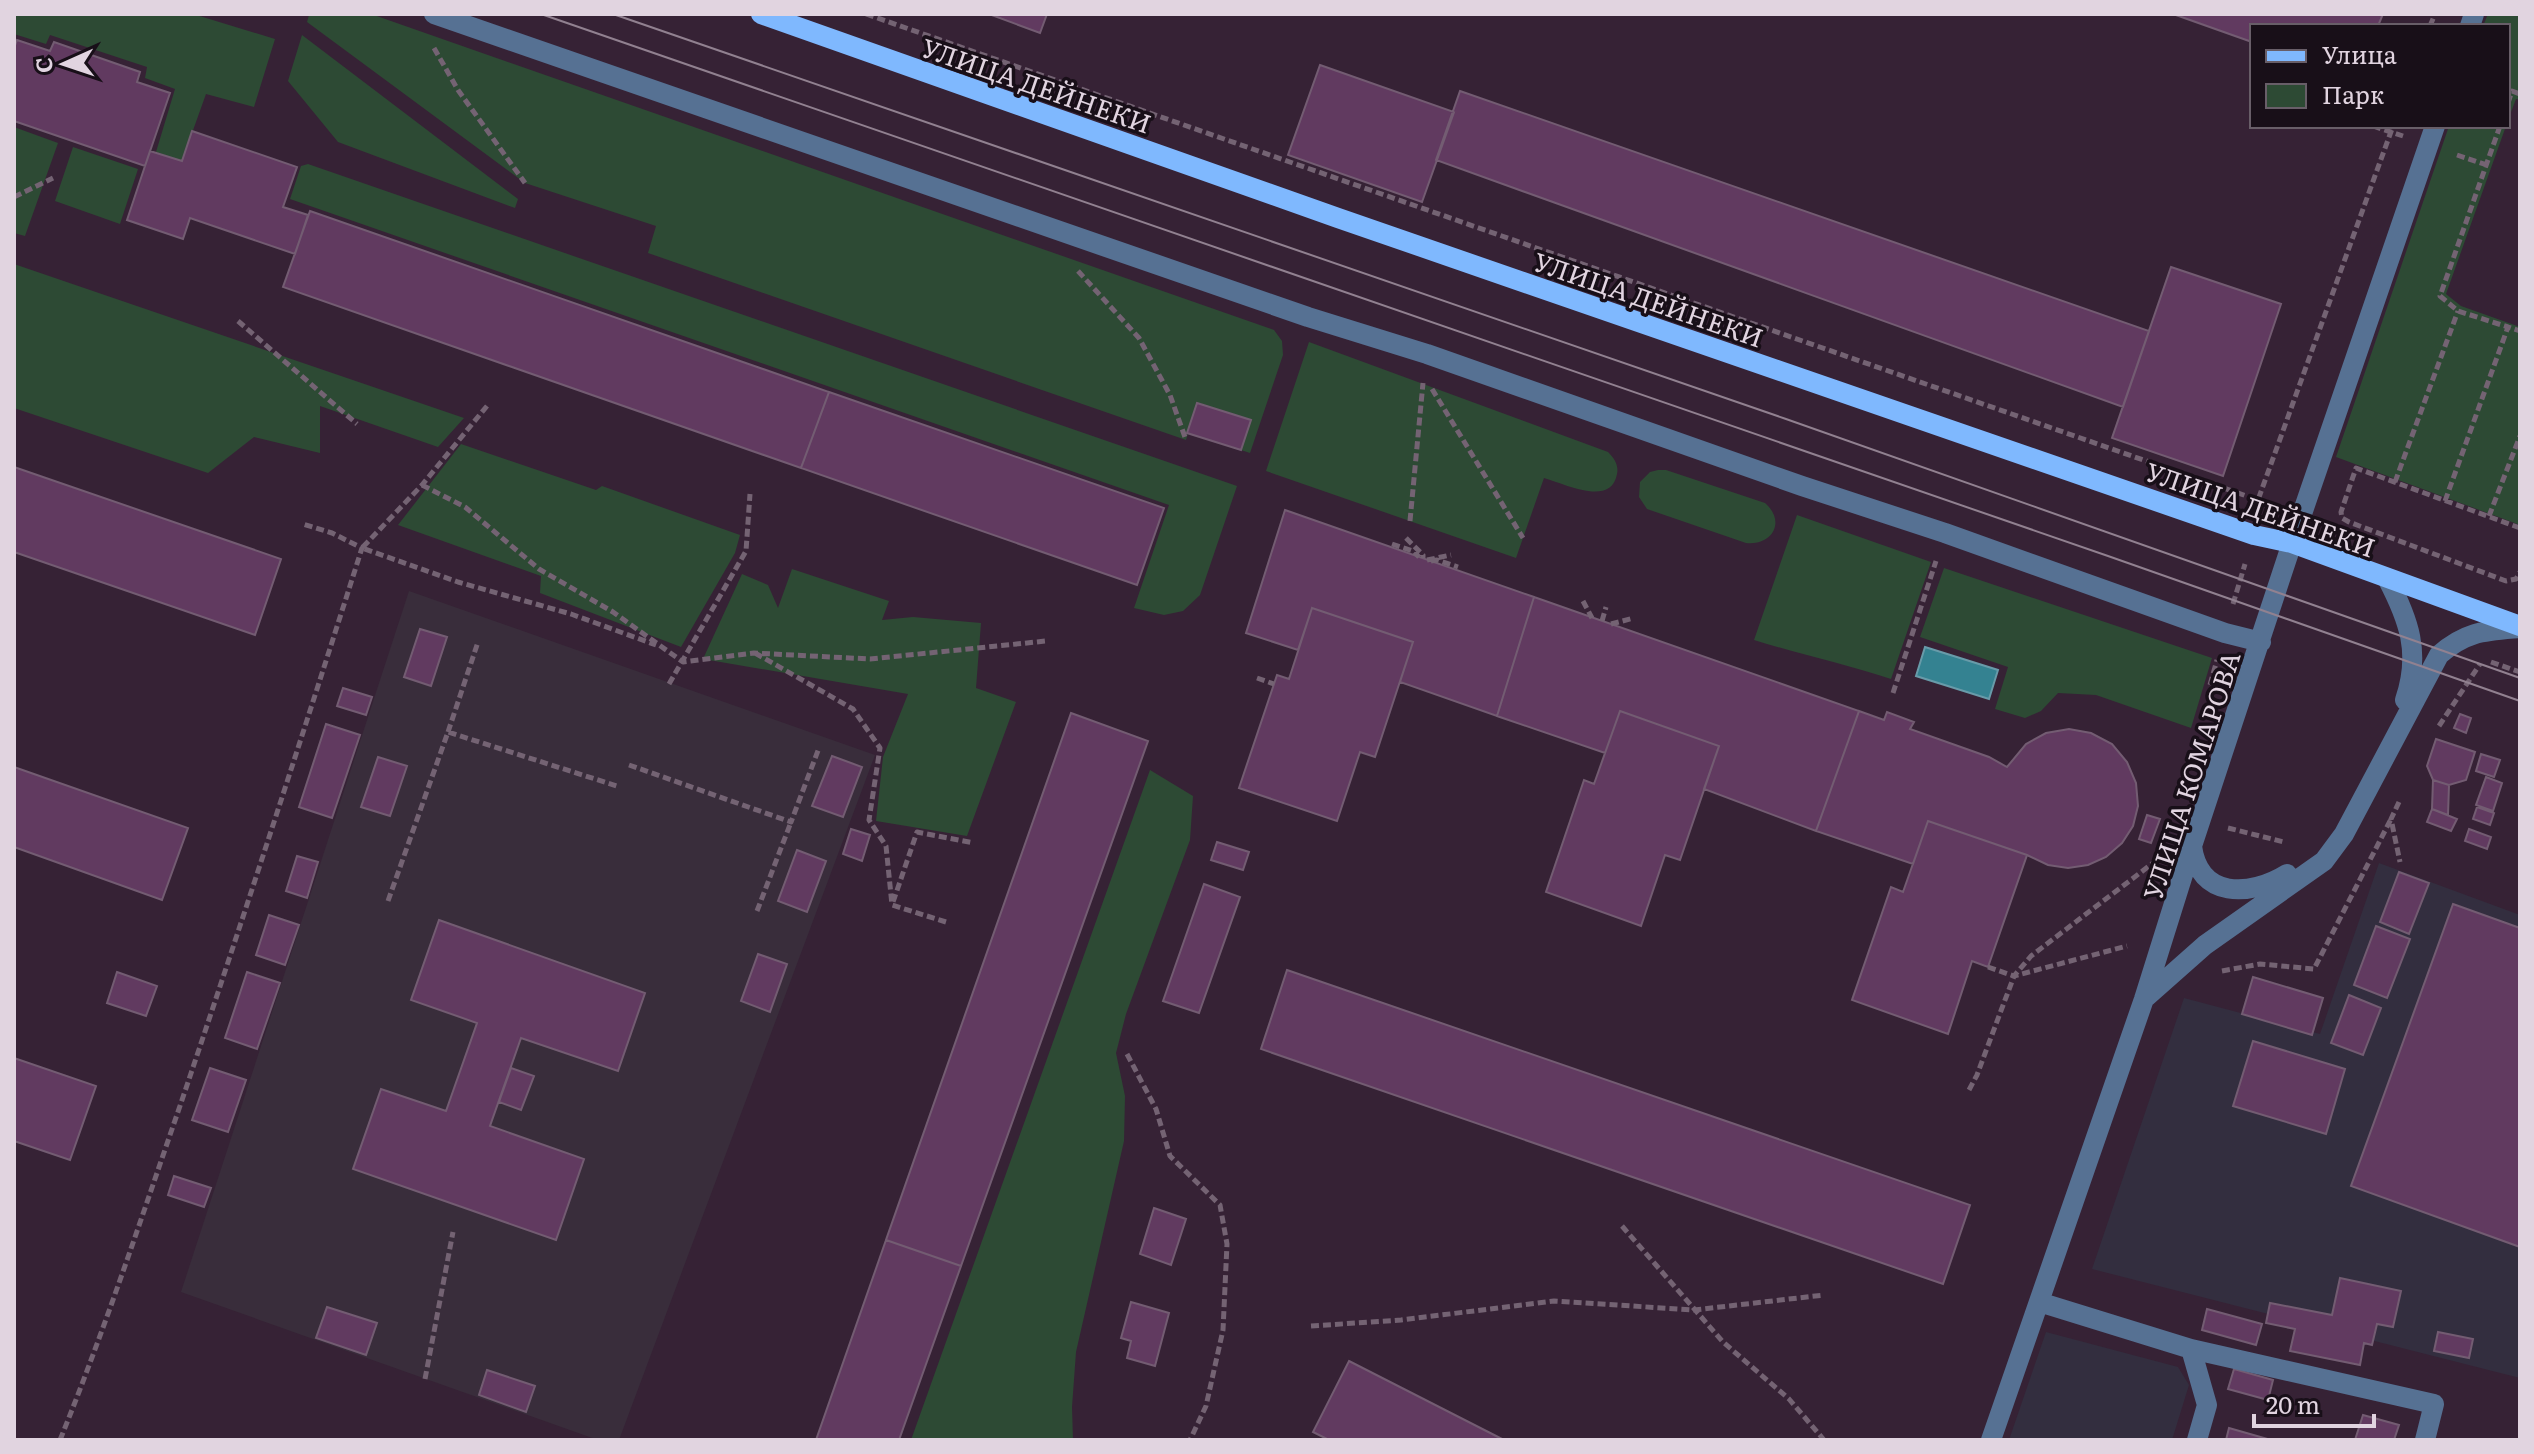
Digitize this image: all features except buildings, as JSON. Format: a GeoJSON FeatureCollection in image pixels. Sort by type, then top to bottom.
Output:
{"type":"FeatureCollection","features":[{"type":"Feature","properties":{"kind":"main road","name":"УЛИЦА ДЕЙНЕКИ"},"geometry":{"type":"LineString","coordinates":[[761,14],[1338,218],[2254,535],[2292,543],[2520,627]]}},
{"type":"Feature","properties":{"kind":"street"},"geometry":{"type":"LineString","coordinates":[[434,14],[1308,317],[1427,354],[1945,533],[2225,633],[2261,642]]}},
{"type":"Feature","properties":{"kind":"street","name":"УЛИЦА КОМАРОВА"},"geometry":{"type":"LineString","coordinates":[[1991,1440],[2144,999],[2292,543],[2434,128]]}},
{"type":"Feature","properties":{"kind":"street"},"geometry":{"type":"LineString","coordinates":[[2386,757],[2411,682],[2412,649],[2405,614],[2387,578]]}},
{"type":"Feature","properties":{"kind":"street"},"geometry":{"type":"LineString","coordinates":[[2144,999],[2216,937],[2324,861],[2344,834],[2439,655],[2461,638],[2520,627]]}},
{"type":"Feature","properties":{"kind":"street"},"geometry":{"type":"LineString","coordinates":[[2192,846],[2196,865],[2211,882],[2223,888],[2249,889],[2282,878],[2344,834]]}},
{"type":"Feature","properties":{"kind":"street"},"geometry":{"type":"LineString","coordinates":[[2039,1302],[2191,1349],[2434,1404],[2425,1440]]}},
{"type":"Feature","properties":{"kind":"street"},"geometry":{"type":"LineString","coordinates":[[2191,1349],[2207,1405],[2197,1440]]}},
{"type":"Feature","properties":{"kind":"path"},"geometry":{"type":"LineString","coordinates":[[866,14],[2258,500]]}},
{"type":"Feature","properties":{"kind":"path"},"geometry":{"type":"LineString","coordinates":[[432,45],[458,90],[525,183]]}},
{"type":"Feature","properties":{"kind":"path"},"geometry":{"type":"LineString","coordinates":[[2499,128],[2440,296],[2458,311],[2520,331]]}},
{"type":"Feature","properties":{"kind":"path"},"geometry":{"type":"LineString","coordinates":[[2207,693],[2254,535],[2258,500],[2392,129]]}},
{"type":"Feature","properties":{"kind":"path"},"geometry":{"type":"LineString","coordinates":[[14,197],[53,178]]}},
{"type":"Feature","properties":{"kind":"path"},"geometry":{"type":"LineString","coordinates":[[1078,270],[1139,338],[1170,395],[1186,440]]}},
{"type":"Feature","properties":{"kind":"path"},"geometry":{"type":"LineString","coordinates":[[2395,482],[2458,311]]}},
{"type":"Feature","properties":{"kind":"path"},"geometry":{"type":"LineString","coordinates":[[238,321],[357,424]]}},
{"type":"Feature","properties":{"kind":"path"},"geometry":{"type":"LineString","coordinates":[[2445,501],[2508,327]]}},
{"type":"Feature","properties":{"kind":"path"},"geometry":{"type":"LineString","coordinates":[[1410,521],[1426,383],[1523,538]]}},
{"type":"Feature","properties":{"kind":"path"},"geometry":{"type":"LineString","coordinates":[[60,1440],[96,1350],[201,1044],[362,548],[422,485],[487,406]]}},
{"type":"Feature","properties":{"kind":"path"},"geometry":{"type":"LineString","coordinates":[[2489,516],[2520,436]]}},
{"type":"Feature","properties":{"kind":"path"},"geometry":{"type":"LineString","coordinates":[[2520,528],[2356,468],[2341,509],[2342,518],[2506,581],[2516,579],[2520,572]]}},
{"type":"Feature","properties":{"kind":"path"},"geometry":{"type":"LineString","coordinates":[[422,485],[465,507],[539,569],[613,612],[683,662],[754,653],[870,659],[1046,641]]}},
{"type":"Feature","properties":{"kind":"path"},"geometry":{"type":"LineString","coordinates":[[669,684],[746,551],[750,494]]}},
{"type":"Feature","properties":{"kind":"path"},"geometry":{"type":"LineString","coordinates":[[303,524],[458,582],[571,614],[662,648]]}},
{"type":"Feature","properties":{"kind":"path"},"geometry":{"type":"LineString","coordinates":[[1893,693],[1945,533]]}},
{"type":"Feature","properties":{"kind":"path"},"geometry":{"type":"LineString","coordinates":[[1406,538],[1425,558]]}},
{"type":"Feature","properties":{"kind":"path"},"geometry":{"type":"LineString","coordinates":[[1425,543],[1425,558]]}},
{"type":"Feature","properties":{"kind":"path"},"geometry":{"type":"LineString","coordinates":[[1392,544],[1458,567]]}},
{"type":"Feature","properties":{"kind":"path"},"geometry":{"type":"LineString","coordinates":[[1425,558],[1436,547]]}},
{"type":"Feature","properties":{"kind":"path"},"geometry":{"type":"LineString","coordinates":[[1425,558],[1451,555]]}},
{"type":"Feature","properties":{"kind":"path"},"geometry":{"type":"LineString","coordinates":[[1583,601],[1592,618]]}},
{"type":"Feature","properties":{"kind":"path"},"geometry":{"type":"LineString","coordinates":[[1602,621],[1606,607]]}},
{"type":"Feature","properties":{"kind":"path"},"geometry":{"type":"LineString","coordinates":[[1611,624],[1634,618]]}},
{"type":"Feature","properties":{"kind":"path"},"geometry":{"type":"LineString","coordinates":[[388,901],[478,642]]}},
{"type":"Feature","properties":{"kind":"path"},"geometry":{"type":"LineString","coordinates":[[754,653],[853,709],[880,748],[869,820],[886,846],[892,905]]}},
{"type":"Feature","properties":{"kind":"path"},"geometry":{"type":"LineString","coordinates":[[2436,731],[2483,660],[2520,672]]}},
{"type":"Feature","properties":{"kind":"path"},"geometry":{"type":"LineString","coordinates":[[1257,678],[1274,684]]}},
{"type":"Feature","properties":{"kind":"path"},"geometry":{"type":"LineString","coordinates":[[448,732],[617,786]]}},
{"type":"Feature","properties":{"kind":"path"},"geometry":{"type":"LineString","coordinates":[[757,911],[819,748]]}},
{"type":"Feature","properties":{"kind":"path"},"geometry":{"type":"LineString","coordinates":[[629,765],[791,822]]}},
{"type":"Feature","properties":{"kind":"path"},"geometry":{"type":"LineString","coordinates":[[2214,972],[2260,964],[2314,969],[2403,793]]}},
{"type":"Feature","properties":{"kind":"path"},"geometry":{"type":"LineString","coordinates":[[2391,819],[2400,862]]}},
{"type":"Feature","properties":{"kind":"path"},"geometry":{"type":"LineString","coordinates":[[2200,822],[2284,842]]}},
{"type":"Feature","properties":{"kind":"path"},"geometry":{"type":"LineString","coordinates":[[892,905],[917,832],[974,843]]}},
{"type":"Feature","properties":{"kind":"path"},"geometry":{"type":"LineString","coordinates":[[2149,877],[2158,850]]}},
{"type":"Feature","properties":{"kind":"path"},"geometry":{"type":"LineString","coordinates":[[1969,1090],[2014,976],[2031,956],[2153,863]]}},
{"type":"Feature","properties":{"kind":"path"},"geometry":{"type":"LineString","coordinates":[[892,905],[946,922]]}},
{"type":"Feature","properties":{"kind":"path"},"geometry":{"type":"LineString","coordinates":[[2122,961],[2131,932]]}},
{"type":"Feature","properties":{"kind":"path"},"geometry":{"type":"LineString","coordinates":[[1988,967],[2014,976],[2127,946]]}},
{"type":"Feature","properties":{"kind":"path"},"geometry":{"type":"LineString","coordinates":[[1127,1054],[1156,1109],[1170,1156],[1220,1205],[1227,1244],[1223,1330],[1206,1406],[1190,1440]]}},
{"type":"Feature","properties":{"kind":"path"},"geometry":{"type":"LineString","coordinates":[[1622,1226],[1723,1342],[1789,1399],[1824,1440]]}},
{"type":"Feature","properties":{"kind":"path"},"geometry":{"type":"LineString","coordinates":[[425,1379],[453,1232]]}},
{"type":"Feature","properties":{"kind":"path"},"geometry":{"type":"LineString","coordinates":[[1311,1326],[1415,1318],[1554,1301],[1694,1310],[1824,1295]]}},
{"type":"Feature","properties":{"kind":"shaded area"},"geometry":{"type":"Polygon","coordinates":[[[409,591],[875,755],[619,1440],[598,1440],[181,1292],[409,591]]]}},
{"type":"Feature","properties":{"kind":"shaded area"},"geometry":{"type":"Polygon","coordinates":[[[2379,863],[2520,915],[2520,1378],[2092,1269],[2184,998],[2320,1034],[2379,863]]]}},
{"type":"Feature","properties":{"kind":"shaded area"},"geometry":{"type":"Polygon","coordinates":[[[2046,1332],[2178,1367],[2189,1385],[2172,1440],[2009,1440],[2046,1332]]]}},
{"type":"Feature","properties":{"kind":"green space"},"geometry":{"type":"Polygon","coordinates":[[[14,14],[193,14],[275,39],[254,107],[206,94],[182,161],[156,152],[175,89],[145,78],[147,67],[50,35],[46,44],[14,34],[14,14]]]}},
{"type":"Feature","properties":{"kind":"green space"},"geometry":{"type":"Polygon","coordinates":[[[371,14],[1274,330],[1282,341],[1283,355],[1250,453],[1241,450],[1251,420],[1197,403],[1186,440],[648,253],[656,226],[525,183],[307,22],[309,15],[371,14]]]}},
{"type":"Feature","properties":{"kind":"green space"},"geometry":{"type":"Polygon","coordinates":[[[2488,14],[2520,14],[2520,100],[2516,99],[2510,115],[2510,24],[2484,24],[2488,14]]]}},
{"type":"Feature","properties":{"kind":"green space"},"geometry":{"type":"Polygon","coordinates":[[[302,35],[518,199],[515,208],[338,142],[288,81],[302,35]]]}},
{"type":"Feature","properties":{"kind":"green space"},"geometry":{"type":"Polygon","coordinates":[[[14,127],[58,143],[25,236],[14,233],[14,127]]]}},
{"type":"Feature","properties":{"kind":"green space"},"geometry":{"type":"Polygon","coordinates":[[[2448,128],[2505,128],[2446,294],[2461,306],[2520,327],[2520,525],[2336,457],[2448,128]]]}},
{"type":"Feature","properties":{"kind":"green space"},"geometry":{"type":"Polygon","coordinates":[[[73,147],[138,169],[120,224],[55,201],[73,147]]]}},
{"type":"Feature","properties":{"kind":"green space"},"geometry":{"type":"Polygon","coordinates":[[[308,164],[1237,486],[1200,595],[1183,611],[1164,615],[1134,608],[1169,505],[290,199],[301,166],[308,164]]]}},
{"type":"Feature","properties":{"kind":"green space"},"geometry":{"type":"Polygon","coordinates":[[[14,264],[464,418],[438,447],[320,406],[320,453],[254,437],[208,473],[14,408],[14,264]]]}},
{"type":"Feature","properties":{"kind":"green space"},"geometry":{"type":"Polygon","coordinates":[[[1309,342],[1608,452],[1617,468],[1613,484],[1606,490],[1596,492],[1544,478],[1516,558],[1266,471],[1309,342]]]}},
{"type":"Feature","properties":{"kind":"green space"},"geometry":{"type":"Polygon","coordinates":[[[461,444],[596,490],[602,486],[740,535],[735,553],[681,647],[540,593],[541,576],[398,525],[461,444]]]}},
{"type":"Feature","properties":{"kind":"green space"},"geometry":{"type":"Polygon","coordinates":[[[1658,470],[1765,503],[1775,517],[1774,531],[1763,541],[1746,543],[1647,509],[1639,497],[1640,482],[1650,472],[1658,470]]]}},
{"type":"Feature","properties":{"kind":"green space"},"geometry":{"type":"Polygon","coordinates":[[[1797,515],[1931,562],[1891,679],[1754,640],[1797,515]]]}},
{"type":"Feature","properties":{"kind":"green space"},"geometry":{"type":"Polygon","coordinates":[[[1944,568],[2212,658],[2191,728],[2096,695],[2058,693],[2041,711],[2025,718],[1995,709],[2008,667],[1920,637],[1944,568]]]}},
{"type":"Feature","properties":{"kind":"green space"},"geometry":{"type":"Polygon","coordinates":[[[792,569],[889,601],[882,620],[913,617],[981,623],[976,688],[1016,702],[967,836],[876,821],[883,757],[908,694],[703,659],[742,574],[768,585],[778,608],[792,569]]]}},
{"type":"Feature","properties":{"kind":"green space"},"geometry":{"type":"Polygon","coordinates":[[[1150,770],[1193,796],[1190,840],[1126,1014],[1116,1053],[1125,1096],[1124,1141],[1076,1352],[1073,1440],[911,1440],[1150,770]]]}},
{"type":"Feature","properties":{"kind":"water"},"geometry":{"type":"Polygon","coordinates":[[[1925,647],[1998,670],[1989,699],[1916,676],[1925,647]]]}},
{"type":"Feature","properties":{"kind":"tram line"},"geometry":{"type":"LineString","coordinates":[[541,14],[2520,701]]}},
{"type":"Feature","properties":{"kind":"tram line"},"geometry":{"type":"LineString","coordinates":[[613,14],[1786,419],[2520,678]]}}]}
